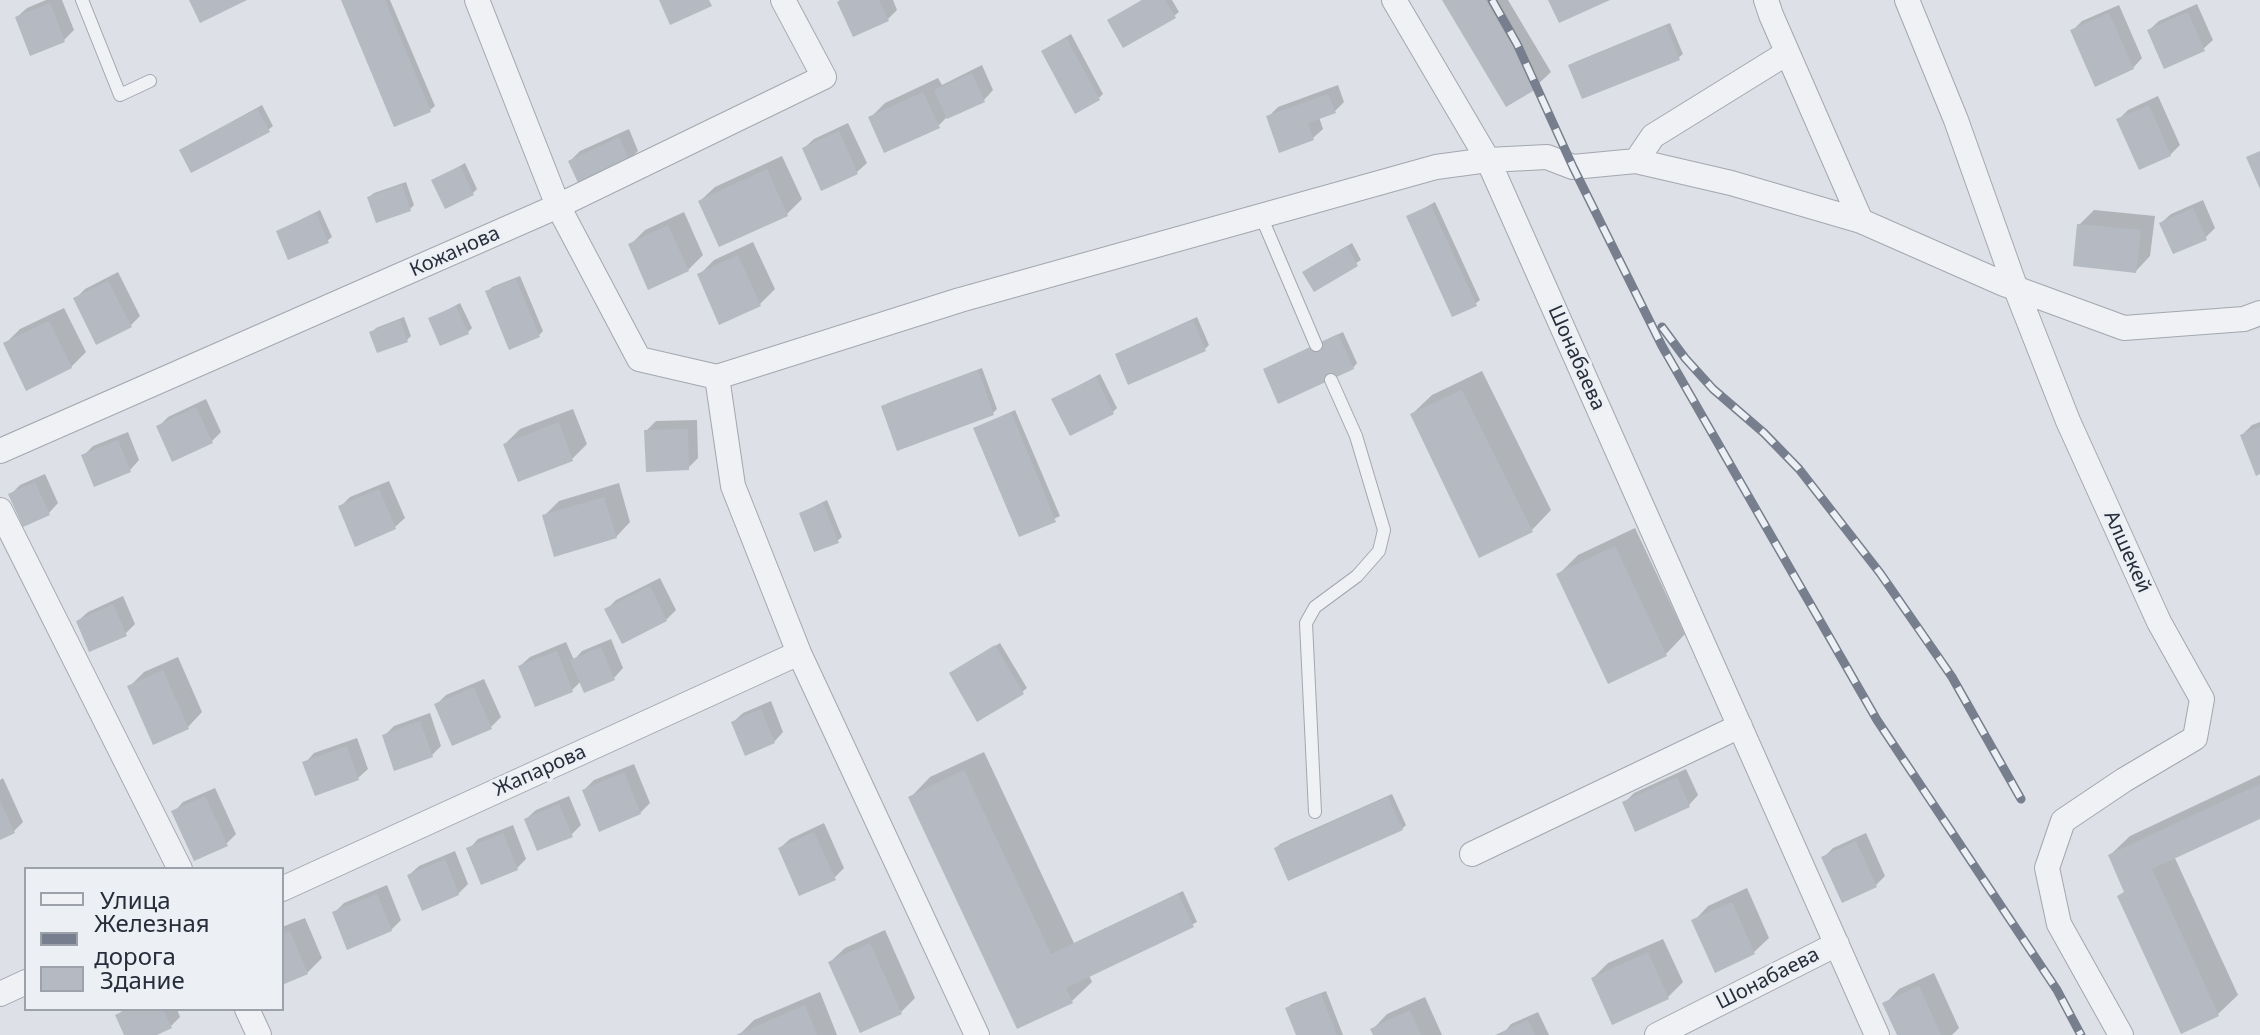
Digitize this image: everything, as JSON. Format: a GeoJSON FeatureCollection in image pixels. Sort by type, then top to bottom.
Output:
{"type":"FeatureCollection","features":[{"type":"Feature","properties":{"kind":"street"},"geometry":{"type":"LineString","coordinates":[[477,0],[558,206],[639,359],[717,377],[960,300],[1436,167],[1547,157],[1573,167],[1636,161],[1731,183],[1861,221],[2016,289],[2124,328],[2244,319],[2260,313]]}},
{"type":"Feature","properties":{"kind":"street","name":"Кожанова"},"geometry":{"type":"LineString","coordinates":[[0,451],[558,206],[824,77],[783,0]]}},
{"type":"Feature","properties":{"kind":"street","name":"Шонабаева"},"geometry":{"type":"LineString","coordinates":[[1394,0],[1488,160],[1877,1035]]}},
{"type":"Feature","properties":{"kind":"street"},"geometry":{"type":"LineString","coordinates":[[1766,0],[1861,221]]}},
{"type":"Feature","properties":{"kind":"street","name":"Алшекей"},"geometry":{"type":"LineString","coordinates":[[1907,0],[1956,120],[2016,289],[2068,421],[2152,608],[2202,699],[2195,738],[2063,821],[2047,868],[2059,924],[2121,1035]]}},
{"type":"Feature","properties":{"kind":"street"},"geometry":{"type":"LineString","coordinates":[[1636,161],[1653,136],[1787,53]]}},
{"type":"Feature","properties":{"kind":"street"},"geometry":{"type":"LineString","coordinates":[[717,377],[733,486],[799,653],[977,1035]]}},
{"type":"Feature","properties":{"kind":"street"},"geometry":{"type":"LineString","coordinates":[[0,510],[179,867]]}},
{"type":"Feature","properties":{"kind":"street","name":"Жапарова"},"geometry":{"type":"LineString","coordinates":[[284,888],[799,653]]}},
{"type":"Feature","properties":{"kind":"street"},"geometry":{"type":"LineString","coordinates":[[1472,854],[1740,726]]}},
{"type":"Feature","properties":{"kind":"street","name":"Шонабаева"},"geometry":{"type":"LineString","coordinates":[[1657,1035],[1837,944]]}},
{"type":"Feature","properties":{"kind":"street"},"geometry":{"type":"LineString","coordinates":[[0,994],[24,983]]}},
{"type":"Feature","properties":{"kind":"street"},"geometry":{"type":"LineString","coordinates":[[248,1011],[259,1035]]}},
{"type":"Feature","properties":{"kind":"lane"},"geometry":{"type":"LineString","coordinates":[[82,0],[120,95],[150,81]]}},
{"type":"Feature","properties":{"kind":"lane"},"geometry":{"type":"LineString","coordinates":[[1261,216],[1316,345]]}},
{"type":"Feature","properties":{"kind":"lane"},"geometry":{"type":"LineString","coordinates":[[1315,812],[1306,623],[1315,607],[1357,576],[1379,551],[1384,530],[1356,436],[1331,380]]}},
{"type":"Feature","properties":{"kind":"building"},"geometry":{"type":"Polygon","coordinates":[[[189,0],[247,0],[200,23],[189,0]]]}},
{"type":"Feature","properties":{"kind":"building"},"geometry":{"type":"Polygon","coordinates":[[[341,0],[385,0],[431,112],[394,127],[341,0]]]}},
{"type":"Feature","properties":{"kind":"building"},"geometry":{"type":"Polygon","coordinates":[[[659,0],[709,0],[712,6],[670,25],[659,0]]]}},
{"type":"Feature","properties":{"kind":"building"},"geometry":{"type":"Polygon","coordinates":[[[879,0],[889,21],[853,37],[837,2],[879,0]]]}},
{"type":"Feature","properties":{"kind":"building"},"geometry":{"type":"Polygon","coordinates":[[[1142,0],[1165,0],[1176,18],[1123,48],[1107,20],[1142,0]]]}},
{"type":"Feature","properties":{"kind":"building"},"geometry":{"type":"Polygon","coordinates":[[[1442,0],[1485,0],[1538,88],[1506,107],[1442,0]]]}},
{"type":"Feature","properties":{"kind":"building"},"geometry":{"type":"Polygon","coordinates":[[[1548,0],[1610,0],[1559,23],[1548,0]]]}},
{"type":"Feature","properties":{"kind":"building"},"geometry":{"type":"Polygon","coordinates":[[[50,3],[65,42],[30,56],[15,17],[50,3]]]}},
{"type":"Feature","properties":{"kind":"building"},"geometry":{"type":"Polygon","coordinates":[[[2188,12],[2205,51],[2164,69],[2147,30],[2188,12]]]}},
{"type":"Feature","properties":{"kind":"building"},"geometry":{"type":"Polygon","coordinates":[[[2109,13],[2134,69],[2095,87],[2070,30],[2109,13]]]}},
{"type":"Feature","properties":{"kind":"building"},"geometry":{"type":"Polygon","coordinates":[[[1666,26],[1680,60],[1582,99],[1568,65],[1666,26]]]}},
{"type":"Feature","properties":{"kind":"building"},"geometry":{"type":"Polygon","coordinates":[[[1066,37],[1100,100],[1075,114],[1041,51],[1066,37]]]}},
{"type":"Feature","properties":{"kind":"building"},"geometry":{"type":"Polygon","coordinates":[[[972,73],[985,102],[947,119],[934,90],[972,73]]]}},
{"type":"Feature","properties":{"kind":"building"},"geometry":{"type":"Polygon","coordinates":[[[923,92],[940,128],[884,153],[868,117],[923,92]]]}},
{"type":"Feature","properties":{"kind":"building"},"geometry":{"type":"Polygon","coordinates":[[[1328,94],[1336,113],[1308,123],[1314,140],[1279,153],[1266,116],[1328,94]]]}},
{"type":"Feature","properties":{"kind":"building"},"geometry":{"type":"Polygon","coordinates":[[[2149,105],[2171,156],[2139,170],[2116,119],[2149,105]]]}},
{"type":"Feature","properties":{"kind":"building"},"geometry":{"type":"Polygon","coordinates":[[[257,108],[270,132],[191,173],[179,150],[257,108]]]}},
{"type":"Feature","properties":{"kind":"building"},"geometry":{"type":"Polygon","coordinates":[[[839,131],[858,174],[821,191],[802,148],[839,131]]]}},
{"type":"Feature","properties":{"kind":"building"},"geometry":{"type":"Polygon","coordinates":[[[619,137],[630,162],[579,185],[568,161],[619,137]]]}},
{"type":"Feature","properties":{"kind":"building"},"geometry":{"type":"Polygon","coordinates":[[[2260,151],[2260,189],[2246,157],[2260,151]]]}},
{"type":"Feature","properties":{"kind":"building"},"geometry":{"type":"Polygon","coordinates":[[[460,166],[474,195],[445,209],[431,180],[460,166]]]}},
{"type":"Feature","properties":{"kind":"building"},"geometry":{"type":"Polygon","coordinates":[[[767,169],[788,216],[719,247],[698,201],[767,169]]]}},
{"type":"Feature","properties":{"kind":"building"},"geometry":{"type":"Polygon","coordinates":[[[402,185],[411,211],[376,223],[367,197],[402,185]]]}},
{"type":"Feature","properties":{"kind":"building"},"geometry":{"type":"Polygon","coordinates":[[[1431,205],[1477,306],[1452,317],[1406,216],[1431,205]]]}},
{"type":"Feature","properties":{"kind":"building"},"geometry":{"type":"Polygon","coordinates":[[[2193,208],[2207,240],[2173,254],[2159,223],[2193,208]]]}},
{"type":"Feature","properties":{"kind":"building"},"geometry":{"type":"Polygon","coordinates":[[[316,213],[329,243],[288,260],[276,231],[316,213]]]}},
{"type":"Feature","properties":{"kind":"building"},"geometry":{"type":"Polygon","coordinates":[[[2077,224],[2141,230],[2136,273],[2073,266],[2077,224]]]}},
{"type":"Feature","properties":{"kind":"building"},"geometry":{"type":"Polygon","coordinates":[[[668,225],[689,271],[648,290],[628,244],[668,225]]]}},
{"type":"Feature","properties":{"kind":"building"},"geometry":{"type":"Polygon","coordinates":[[[1347,246],[1358,266],[1314,292],[1302,272],[1347,246]]]}},
{"type":"Feature","properties":{"kind":"building"},"geometry":{"type":"Polygon","coordinates":[[[738,255],[761,306],[719,325],[697,274],[738,255]]]}},
{"type":"Feature","properties":{"kind":"building"},"geometry":{"type":"Polygon","coordinates":[[[516,279],[540,337],[509,350],[485,291],[516,279]]]}},
{"type":"Feature","properties":{"kind":"building"},"geometry":{"type":"Polygon","coordinates":[[[108,281],[132,327],[96,345],[73,298],[108,281]]]}},
{"type":"Feature","properties":{"kind":"building"},"geometry":{"type":"Polygon","coordinates":[[[456,306],[469,334],[440,346],[428,318],[456,306]]]}},
{"type":"Feature","properties":{"kind":"building"},"geometry":{"type":"Polygon","coordinates":[[[400,320],[408,342],[377,353],[369,332],[400,320]]]}},
{"type":"Feature","properties":{"kind":"building"},"geometry":{"type":"Polygon","coordinates":[[[1193,320],[1206,351],[1128,385],[1115,354],[1193,320]]]}},
{"type":"Feature","properties":{"kind":"building"},"geometry":{"type":"Polygon","coordinates":[[[49,321],[72,368],[26,391],[3,343],[49,321]]]}},
{"type":"Feature","properties":{"kind":"building"},"geometry":{"type":"Polygon","coordinates":[[[1338,334],[1354,369],[1278,404],[1263,369],[1338,334]]]}},
{"type":"Feature","properties":{"kind":"building"},"geometry":{"type":"Polygon","coordinates":[[[978,370],[994,415],[897,451],[881,406],[978,370]]]}},
{"type":"Feature","properties":{"kind":"building"},"geometry":{"type":"Polygon","coordinates":[[[1096,377],[1114,414],[1070,436],[1051,399],[1096,377]]]}},
{"type":"Feature","properties":{"kind":"building"},"geometry":{"type":"Polygon","coordinates":[[[1462,390],[1533,532],[1479,558],[1410,414],[1462,390]]]}},
{"type":"Feature","properties":{"kind":"building"},"geometry":{"type":"Polygon","coordinates":[[[196,407],[213,443],[172,462],[156,426],[196,407]]]}},
{"type":"Feature","properties":{"kind":"building"},"geometry":{"type":"Polygon","coordinates":[[[1011,412],[1056,522],[1019,537],[973,428],[1011,412]]]}},
{"type":"Feature","properties":{"kind":"building"},"geometry":{"type":"Polygon","coordinates":[[[559,422],[573,461],[518,482],[503,444],[559,422]]]}},
{"type":"Feature","properties":{"kind":"building"},"geometry":{"type":"Polygon","coordinates":[[[2260,427],[2260,474],[2256,476],[2240,435],[2260,427]]]}},
{"type":"Feature","properties":{"kind":"building"},"geometry":{"type":"Polygon","coordinates":[[[688,429],[689,470],[646,472],[644,430],[688,429]]]}},
{"type":"Feature","properties":{"kind":"building"},"geometry":{"type":"Polygon","coordinates":[[[118,440],[131,472],[94,487],[81,455],[118,440]]]}},
{"type":"Feature","properties":{"kind":"building"},"geometry":{"type":"Polygon","coordinates":[[[35,482],[50,515],[23,527],[8,494],[35,482]]]}},
{"type":"Feature","properties":{"kind":"building"},"geometry":{"type":"Polygon","coordinates":[[[379,489],[396,529],[355,547],[338,506],[379,489]]]}},
{"type":"Feature","properties":{"kind":"building"},"geometry":{"type":"Polygon","coordinates":[[[604,497],[617,538],[554,557],[542,515],[604,497]]]}},
{"type":"Feature","properties":{"kind":"building"},"geometry":{"type":"Polygon","coordinates":[[[823,503],[839,543],[814,552],[799,513],[823,503]]]}},
{"type":"Feature","properties":{"kind":"building"},"geometry":{"type":"Polygon","coordinates":[[[1615,546],[1667,656],[1608,684],[1556,574],[1615,546]]]}},
{"type":"Feature","properties":{"kind":"building"},"geometry":{"type":"Polygon","coordinates":[[[650,586],[667,621],[622,644],[604,609],[650,586]]]}},
{"type":"Feature","properties":{"kind":"building"},"geometry":{"type":"Polygon","coordinates":[[[113,604],[127,636],[89,652],[76,621],[113,604]]]}},
{"type":"Feature","properties":{"kind":"building"},"geometry":{"type":"Polygon","coordinates":[[[995,645],[1024,694],[977,722],[949,673],[995,645]]]}},
{"type":"Feature","properties":{"kind":"building"},"geometry":{"type":"Polygon","coordinates":[[[601,647],[615,680],[584,693],[570,660],[601,647]]]}},
{"type":"Feature","properties":{"kind":"building"},"geometry":{"type":"Polygon","coordinates":[[[557,651],[573,692],[535,707],[518,666],[557,651]]]}},
{"type":"Feature","properties":{"kind":"building"},"geometry":{"type":"Polygon","coordinates":[[[163,670],[189,729],[153,745],[127,686],[163,670]]]}},
{"type":"Feature","properties":{"kind":"building"},"geometry":{"type":"Polygon","coordinates":[[[474,687],[492,729],[452,746],[434,704],[474,687]]]}},
{"type":"Feature","properties":{"kind":"building"},"geometry":{"type":"Polygon","coordinates":[[[761,709],[775,743],[745,756],[731,722],[761,709]]]}},
{"type":"Feature","properties":{"kind":"building"},"geometry":{"type":"Polygon","coordinates":[[[420,721],[433,757],[394,771],[382,735],[420,721]]]}},
{"type":"Feature","properties":{"kind":"building"},"geometry":{"type":"Polygon","coordinates":[[[347,746],[359,780],[315,796],[302,762],[347,746]]]}},
{"type":"Feature","properties":{"kind":"building"},"geometry":{"type":"Polygon","coordinates":[[[964,770],[1051,954],[1178,894],[1194,927],[1066,988],[1073,1003],[1017,1029],[908,797],[964,770]]]}},
{"type":"Feature","properties":{"kind":"building"},"geometry":{"type":"Polygon","coordinates":[[[624,772],[641,814],[599,832],[582,790],[624,772]]]}},
{"type":"Feature","properties":{"kind":"building"},"geometry":{"type":"Polygon","coordinates":[[[1677,777],[1690,807],[1635,832],[1622,802],[1677,777]]]}},
{"type":"Feature","properties":{"kind":"building"},"geometry":{"type":"Polygon","coordinates":[[[2260,784],[2260,819],[2152,869],[2219,1016],[2181,1034],[2117,896],[2124,892],[2108,855],[2260,784]]]}},
{"type":"Feature","properties":{"kind":"building"},"geometry":{"type":"Polygon","coordinates":[[[205,796],[228,846],[194,861],[171,811],[205,796]]]}},
{"type":"Feature","properties":{"kind":"building"},"geometry":{"type":"Polygon","coordinates":[[[1388,797],[1403,830],[1288,881],[1274,848],[1388,797]]]}},
{"type":"Feature","properties":{"kind":"building"},"geometry":{"type":"Polygon","coordinates":[[[0,801],[15,833],[0,840],[0,801]]]}},
{"type":"Feature","properties":{"kind":"building"},"geometry":{"type":"Polygon","coordinates":[[[559,804],[573,837],[537,851],[524,819],[559,804]]]}},
{"type":"Feature","properties":{"kind":"building"},"geometry":{"type":"Polygon","coordinates":[[[814,832],[836,880],[799,896],[778,848],[814,832]]]}},
{"type":"Feature","properties":{"kind":"building"},"geometry":{"type":"Polygon","coordinates":[[[503,833],[518,870],[481,885],[466,848],[503,833]]]}},
{"type":"Feature","properties":{"kind":"building"},"geometry":{"type":"Polygon","coordinates":[[[1856,841],[1877,887],[1842,903],[1821,857],[1856,841]]]}},
{"type":"Feature","properties":{"kind":"building"},"geometry":{"type":"Polygon","coordinates":[[[445,859],[459,895],[422,911],[407,875],[445,859]]]}},
{"type":"Feature","properties":{"kind":"building"},"geometry":{"type":"Polygon","coordinates":[[[377,894],[392,931],[347,950],[332,912],[377,894]]]}},
{"type":"Feature","properties":{"kind":"building"},"geometry":{"type":"Polygon","coordinates":[[[1732,902],[1755,954],[1715,973],[1691,920],[1732,902]]]}},
{"type":"Feature","properties":{"kind":"building"},"geometry":{"type":"Polygon","coordinates":[[[290,931],[308,974],[284,984],[284,933],[290,931]]]}},
{"type":"Feature","properties":{"kind":"building"},"geometry":{"type":"Polygon","coordinates":[[[870,943],[902,1014],[860,1033],[828,962],[870,943]]]}},
{"type":"Feature","properties":{"kind":"building"},"geometry":{"type":"Polygon","coordinates":[[[1648,952],[1669,999],[1612,1025],[1591,978],[1648,952]]]}},
{"type":"Feature","properties":{"kind":"building"},"geometry":{"type":"Polygon","coordinates":[[[1919,986],[1941,1035],[1897,1035],[1882,1003],[1919,986]]]}},
{"type":"Feature","properties":{"kind":"building"},"geometry":{"type":"Polygon","coordinates":[[[1321,994],[1337,1035],[1296,1035],[1285,1008],[1321,994]]]}},
{"type":"Feature","properties":{"kind":"building"},"geometry":{"type":"Polygon","coordinates":[[[805,1005],[817,1035],[736,1035],[805,1005]]]}},
{"type":"Feature","properties":{"kind":"building"},"geometry":{"type":"Polygon","coordinates":[[[1410,1010],[1421,1035],[1373,1035],[1370,1029],[1410,1010]]]}},
{"type":"Feature","properties":{"kind":"building"},"geometry":{"type":"Polygon","coordinates":[[[124,1011],[164,1011],[172,1028],[157,1035],[124,1035],[115,1015],[124,1011]]]}},
{"type":"Feature","properties":{"kind":"building"},"geometry":{"type":"Polygon","coordinates":[[[1528,1020],[1535,1035],[1495,1035],[1528,1020]]]}},
{"type":"Feature","properties":{"kind":"railway"},"geometry":{"type":"LineString","coordinates":[[1492,0],[1517,44],[1573,167],[1662,346],[1877,720],[2057,990],[2081,1035]]}},
{"type":"Feature","properties":{"kind":"railway"},"geometry":{"type":"LineString","coordinates":[[1662,327],[1713,389],[1764,433],[1799,469],[1880,573],[1952,677],[2021,799]]}}]}
